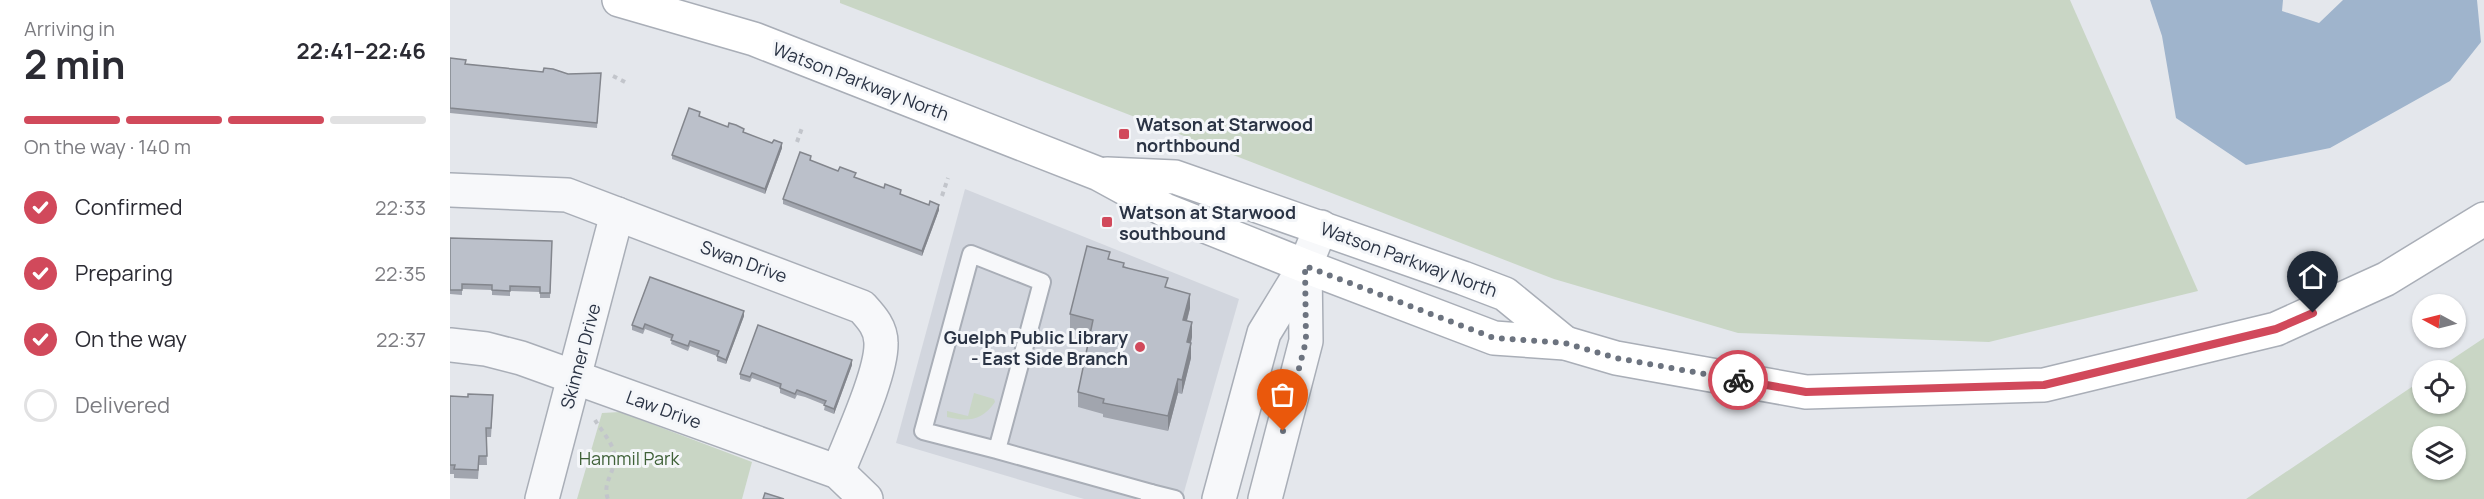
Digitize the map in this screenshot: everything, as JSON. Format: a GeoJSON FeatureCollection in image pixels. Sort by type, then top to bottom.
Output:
{"type":"FeatureCollection","features":[{"type":"Feature","properties":{"kind":"main road","name":"Watson Parkway North"},"geometry":{"type":"LineString","coordinates":[[618,0],[754,39],[1099,174],[1165,210],[1494,338],[1565,343],[1616,358],[1806,392],[2044,385],[2276,329],[2386,279],[2484,219]]}},
{"type":"Feature","properties":{"kind":"main road","name":"Watson Parkway North"},"geometry":{"type":"LineString","coordinates":[[1099,174],[1175,177],[1321,227],[1505,294],[1565,343]]}},
{"type":"Feature","properties":{"kind":"street","name":"Swan Drive"},"geometry":{"type":"LineString","coordinates":[[450,190],[567,195],[862,307],[876,322],[881,341],[880,361],[838,472]]}},
{"type":"Feature","properties":{"kind":"street","name":"Skinner Drive"},"geometry":{"type":"LineString","coordinates":[[542,499],[617,214]]}},
{"type":"Feature","properties":{"kind":"street"},"geometry":{"type":"LineString","coordinates":[[1219,499],[1264,333],[1305,266],[1321,227]]}},
{"type":"Feature","properties":{"kind":"street"},"geometry":{"type":"LineString","coordinates":[[1265,499],[1306,341],[1305,266]]}},
{"type":"Feature","properties":{"kind":"street","name":"Law Drive"},"geometry":{"type":"LineString","coordinates":[[450,345],[486,349],[521,358],[838,472],[866,499]]}},
{"type":"Feature","properties":{"kind":"lane"},"geometry":{"type":"LineString","coordinates":[[997,450],[1042,282],[971,254],[923,431],[997,450],[1150,496],[1175,499]]}},
{"type":"Feature","properties":{"kind":"path"},"geometry":{"type":"LineString","coordinates":[[613,76],[625,82]]}},
{"type":"Feature","properties":{"kind":"path"},"geometry":{"type":"LineString","coordinates":[[797,142],[803,125]]}},
{"type":"Feature","properties":{"kind":"path"},"geometry":{"type":"LineString","coordinates":[[942,196],[948,178]]}},
{"type":"Feature","properties":{"kind":"path"},"geometry":{"type":"LineString","coordinates":[[594,418],[614,452],[615,464],[606,485],[608,499]]}},
{"type":"Feature","properties":{"kind":"shaded area"},"geometry":{"type":"Polygon","coordinates":[[[965,189],[1239,299],[1182,499],[1084,499],[896,443],[965,189]]]}},
{"type":"Feature","properties":{"kind":"green space"},"geometry":{"type":"Polygon","coordinates":[[[840,0],[2070,0],[2198,291],[1989,342],[1738,333],[1554,279],[840,3],[840,0]]]}},
{"type":"Feature","properties":{"kind":"green space"},"geometry":{"type":"Polygon","coordinates":[[[2484,338],[2484,499],[2246,499],[2412,387],[2412,414],[2466,414],[2466,360],[2451,360],[2484,338]]]}},
{"type":"Feature","properties":{"kind":"green space"},"geometry":{"type":"Polygon","coordinates":[[[974,393],[994,399],[995,402],[985,413],[974,418],[947,417],[947,411],[968,416],[974,393]]]}},
{"type":"Feature","properties":{"kind":"green space","name":"Hammil Park"},"geometry":{"type":"Polygon","coordinates":[[[620,412],[752,462],[742,499],[577,499],[602,413],[620,412]]]}},
{"type":"Feature","properties":{"kind":"water"},"geometry":{"type":"Polygon","coordinates":[[[2150,0],[2283,0],[2282,11],[2319,23],[2343,0],[2477,0],[2481,42],[2450,81],[2330,148],[2246,165],[2176,118],[2162,36],[2150,0]]]}},
{"type":"Feature","properties":{"kind":"building"},"geometry":{"type":"Polygon","coordinates":[[[450,58],[466,60],[465,64],[543,72],[544,68],[568,74],[601,73],[597,123],[450,108],[450,58]]]}},
{"type":"Feature","properties":{"kind":"building"},"geometry":{"type":"Polygon","coordinates":[[[689,108],[700,112],[699,116],[728,127],[729,123],[736,125],[744,129],[743,132],[772,143],[774,140],[782,143],[765,189],[672,155],[689,108]]]}},
{"type":"Feature","properties":{"kind":"building"},"geometry":{"type":"Polygon","coordinates":[[[800,152],[811,156],[810,160],[838,171],[840,167],[856,173],[854,177],[884,188],[885,184],[901,190],[900,194],[929,205],[930,201],[939,205],[922,251],[783,199],[800,152]]]}},
{"type":"Feature","properties":{"kind":"building"},"geometry":{"type":"Polygon","coordinates":[[[450,238],[552,241],[550,293],[540,293],[540,287],[510,286],[510,291],[492,290],[492,285],[462,284],[462,290],[450,290],[450,238]]]}},
{"type":"Feature","properties":{"kind":"building","name":"Guelph Public Library - East Side Branch"},"geometry":{"type":"Polygon","coordinates":[[[1087,246],[1110,252],[1108,259],[1124,263],[1123,267],[1168,278],[1165,287],[1190,294],[1183,320],[1192,322],[1187,342],[1191,343],[1182,380],[1178,379],[1168,416],[1103,403],[1104,399],[1078,392],[1093,320],[1070,314],[1087,246]]]}},
{"type":"Feature","properties":{"kind":"building"},"geometry":{"type":"Polygon","coordinates":[[[650,277],[744,311],[726,360],[717,356],[719,351],[690,341],[688,346],[671,340],[673,335],[645,324],[643,329],[632,325],[650,277]]]}},
{"type":"Feature","properties":{"kind":"building"},"geometry":{"type":"Polygon","coordinates":[[[758,325],[852,360],[834,409],[824,405],[826,401],[797,390],[795,394],[780,388],[781,384],[752,373],[750,377],[740,374],[758,325]]]}},
{"type":"Feature","properties":{"kind":"building"},"geometry":{"type":"Polygon","coordinates":[[[468,394],[493,395],[491,428],[486,428],[487,456],[479,456],[478,470],[454,469],[455,465],[450,465],[450,396],[468,397],[468,394]]]}},
{"type":"Feature","properties":{"kind":"building"},"geometry":{"type":"Polygon","coordinates":[[[765,493],[784,499],[763,499],[765,493]]]}},
{"type":"Feature","properties":{"kind":"way so far"},"geometry":{"type":"LineString","coordinates":[[1283,431],[1306,341],[1305,266],[1494,338],[1565,343],[1616,358],[1738,380]]}},
{"type":"Feature","properties":{"kind":"place","name":"Watson at Starwood northbound"},"geometry":{"type":"Point","coordinates":[1124,134]}},
{"type":"Feature","properties":{"kind":"place","name":"Watson at Starwood southbound"},"geometry":{"type":"Point","coordinates":[1107,222]}},
{"type":"Feature","properties":{"kind":"place","name":"Guelph Public Library - East Side Branch"},"geometry":{"type":"Point","coordinates":[1140,347]}},
{"type":"Feature","properties":{"kind":"route"},"geometry":{"type":"LineString","coordinates":[[1738,380],[1806,392],[2044,385],[2276,329],[2313,313]]}}]}
